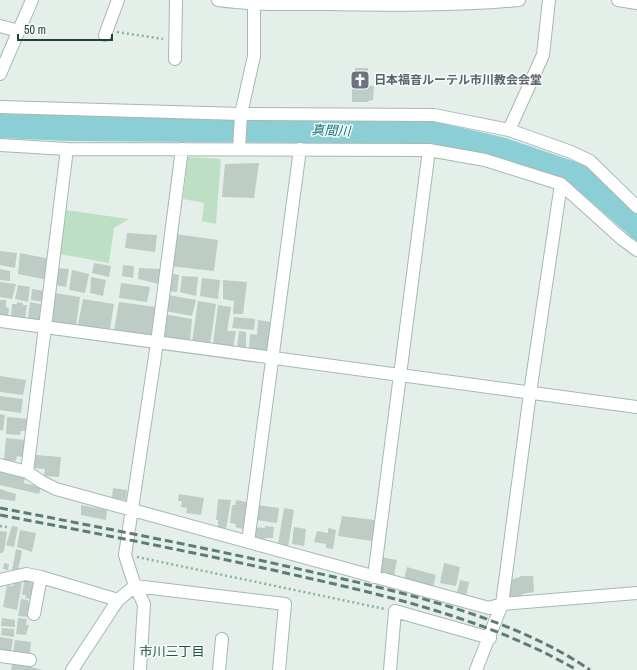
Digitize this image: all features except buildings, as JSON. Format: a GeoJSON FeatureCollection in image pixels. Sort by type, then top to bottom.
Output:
{"type":"FeatureCollection","features":[{"type":"Feature","properties":{"kind":"street"},"geometry":{"type":"LineString","coordinates":[[0,74],[32,0]]}},
{"type":"Feature","properties":{"kind":"street"},"geometry":{"type":"LineString","coordinates":[[106,33],[118,0]]}},
{"type":"Feature","properties":{"kind":"street"},"geometry":{"type":"LineString","coordinates":[[175,59],[176,0]]}},
{"type":"Feature","properties":{"kind":"street"},"geometry":{"type":"LineString","coordinates":[[218,0],[256,2],[434,2],[472,4],[519,0]]}},
{"type":"Feature","properties":{"kind":"street"},"geometry":{"type":"LineString","coordinates":[[508,130],[543,55],[549,0]]}},
{"type":"Feature","properties":{"kind":"street"},"geometry":{"type":"LineString","coordinates":[[618,0],[637,2]]}},
{"type":"Feature","properties":{"kind":"street"},"geometry":{"type":"LineString","coordinates":[[239,149],[241,114],[254,56],[256,2]]}},
{"type":"Feature","properties":{"kind":"street"},"geometry":{"type":"LineString","coordinates":[[0,26],[19,31]]}},
{"type":"Feature","properties":{"kind":"street"},"geometry":{"type":"LineString","coordinates":[[0,107],[241,114],[434,115],[508,130],[571,152],[590,161],[637,207]]}},
{"type":"Feature","properties":{"kind":"street"},"geometry":{"type":"LineString","coordinates":[[0,145],[68,148],[429,150],[486,160],[561,184],[622,239],[637,250]]}},
{"type":"Feature","properties":{"kind":"street"},"geometry":{"type":"LineString","coordinates":[[27,472],[68,148]]}},
{"type":"Feature","properties":{"kind":"street"},"geometry":{"type":"LineString","coordinates":[[140,670],[144,604],[135,586],[125,555],[157,343],[182,149]]}},
{"type":"Feature","properties":{"kind":"street"},"geometry":{"type":"LineString","coordinates":[[248,542],[300,149]]}},
{"type":"Feature","properties":{"kind":"street"},"geometry":{"type":"LineString","coordinates":[[374,578],[429,150]]}},
{"type":"Feature","properties":{"kind":"street"},"geometry":{"type":"LineString","coordinates":[[476,670],[490,638],[502,604],[530,393],[561,184]]}},
{"type":"Feature","properties":{"kind":"street"},"geometry":{"type":"LineString","coordinates":[[0,322],[637,407]]}},
{"type":"Feature","properties":{"kind":"street"},"geometry":{"type":"LineString","coordinates":[[0,465],[27,472],[56,489],[374,578],[489,608],[502,604],[637,593]]}},
{"type":"Feature","properties":{"kind":"street"},"geometry":{"type":"LineString","coordinates":[[0,585],[0,580],[26,574],[118,600]]}},
{"type":"Feature","properties":{"kind":"street"},"geometry":{"type":"LineString","coordinates":[[34,614],[41,577]]}},
{"type":"Feature","properties":{"kind":"street"},"geometry":{"type":"LineString","coordinates":[[72,670],[118,600],[135,586],[285,604],[279,670]]}},
{"type":"Feature","properties":{"kind":"street"},"geometry":{"type":"LineString","coordinates":[[390,670],[395,611],[490,638]]}},
{"type":"Feature","properties":{"kind":"street"},"geometry":{"type":"LineString","coordinates":[[219,670],[222,639]]}},
{"type":"Feature","properties":{"kind":"street"},"geometry":{"type":"LineString","coordinates":[[0,656],[30,660]]}},
{"type":"Feature","properties":{"kind":"path"},"geometry":{"type":"LineString","coordinates":[[106,33],[176,40]]}},
{"type":"Feature","properties":{"kind":"path"},"geometry":{"type":"LineString","coordinates":[[0,526],[7,527]]}},
{"type":"Feature","properties":{"kind":"path"},"geometry":{"type":"LineString","coordinates":[[125,555],[395,611]]}},
{"type":"Feature","properties":{"kind":"green space"},"geometry":{"type":"Polygon","coordinates":[[[188,157],[221,159],[216,224],[202,221],[204,203],[183,199],[188,157]]]}},
{"type":"Feature","properties":{"kind":"green space"},"geometry":{"type":"Polygon","coordinates":[[[66,210],[129,219],[114,228],[109,263],[60,254],[66,210]]]}},
{"type":"Feature","properties":{"kind":"water","name":"真間川"},"geometry":{"type":"Polygon","coordinates":[[[0,114],[432,121],[506,138],[585,165],[637,214],[637,242],[564,178],[500,159],[431,144],[69,141],[0,138],[0,114]]]}},
{"type":"Feature","properties":{"kind":"railway"},"geometry":{"type":"LineString","coordinates":[[0,508],[234,555],[383,588],[492,621],[527,635],[560,651],[590,670]]}},
{"type":"Feature","properties":{"kind":"railway"},"geometry":{"type":"LineString","coordinates":[[0,515],[224,559],[406,602],[477,624],[545,653],[577,670]]}},
{"type":"Feature","properties":{"kind":"place","name":"日本福音ルーテル市川教会会堂"},"geometry":{"type":"Point","coordinates":[360,80]}},
{"type":"Feature","properties":{"kind":"district","name":"市川三丁目"},"geometry":{"type":"Point","coordinates":[172,651]}}]}
